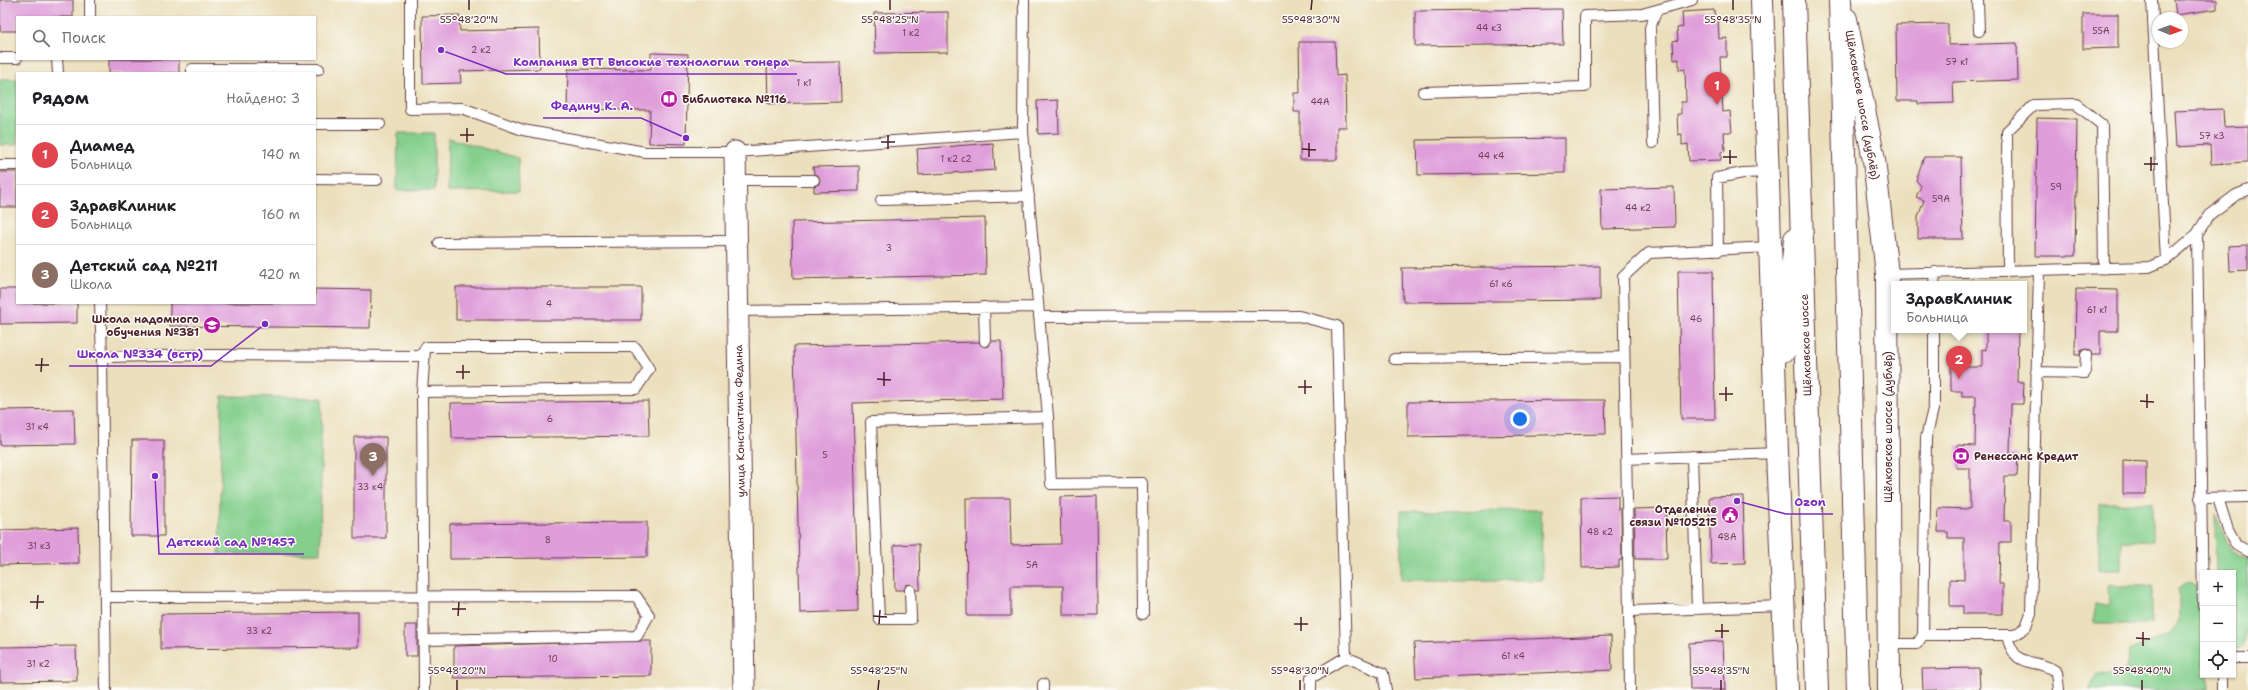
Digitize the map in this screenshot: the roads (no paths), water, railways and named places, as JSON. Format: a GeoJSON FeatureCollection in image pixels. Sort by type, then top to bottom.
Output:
{"type":"FeatureCollection","features":[{"type":"Feature","properties":{"kind":"main road"},"geometry":{"type":"LineString","coordinates":[[1762,0],[1777,453],[1787,690]]}},
{"type":"Feature","properties":{"kind":"main road","name":"Щёлковское шоссе"},"geometry":{"type":"LineString","coordinates":[[1794,0],[1817,690]]}},
{"type":"Feature","properties":{"kind":"main road"},"geometry":{"type":"LineString","coordinates":[[1840,0],[1858,690]]}},
{"type":"Feature","properties":{"kind":"main road","name":"Щёлковское шоссе (дублёр)"},"geometry":{"type":"LineString","coordinates":[[1843,0],[1874,160],[1888,274],[1889,690]]}},
{"type":"Feature","properties":{"kind":"main road"},"geometry":{"type":"LineString","coordinates":[[1777,453],[1800,177]]}},
{"type":"Feature","properties":{"kind":"street","name":"улица Константина Федина"},"geometry":{"type":"LineString","coordinates":[[735,152],[744,690]]}},
{"type":"Feature","properties":{"kind":"lane"},"geometry":{"type":"LineString","coordinates":[[90,0],[90,16]]}},
{"type":"Feature","properties":{"kind":"lane"},"geometry":{"type":"LineString","coordinates":[[410,0],[410,108],[462,108],[523,130],[645,152],[735,152],[1023,132]]}},
{"type":"Feature","properties":{"kind":"lane"},"geometry":{"type":"LineString","coordinates":[[1024,0],[1023,132],[1048,417],[1051,484],[1142,483],[1143,614]]}},
{"type":"Feature","properties":{"kind":"lane"},"geometry":{"type":"LineString","coordinates":[[1423,92],[1585,87],[1585,16],[1642,14],[1656,12],[1692,0]]}},
{"type":"Feature","properties":{"kind":"lane"},"geometry":{"type":"LineString","coordinates":[[1978,0],[1979,31]]}},
{"type":"Feature","properties":{"kind":"lane"},"geometry":{"type":"LineString","coordinates":[[2152,0],[2166,260]]}},
{"type":"Feature","properties":{"kind":"lane"},"geometry":{"type":"LineString","coordinates":[[1653,143],[1650,28],[1656,12]]}},
{"type":"Feature","properties":{"kind":"lane"},"geometry":{"type":"LineString","coordinates":[[0,58],[16,58]]}},
{"type":"Feature","properties":{"kind":"lane"},"geometry":{"type":"LineString","coordinates":[[57,60],[58,72]]}},
{"type":"Feature","properties":{"kind":"lane"},"geometry":{"type":"LineString","coordinates":[[192,72],[192,69],[319,69]]}},
{"type":"Feature","properties":{"kind":"lane"},"geometry":{"type":"LineString","coordinates":[[2008,271],[2007,131],[2034,105],[2076,104],[2102,125],[2104,269]]}},
{"type":"Feature","properties":{"kind":"lane"},"geometry":{"type":"LineString","coordinates":[[316,124],[380,124]]}},
{"type":"Feature","properties":{"kind":"lane"},"geometry":{"type":"LineString","coordinates":[[0,165],[16,165]]}},
{"type":"Feature","properties":{"kind":"lane"},"geometry":{"type":"LineString","coordinates":[[1718,251],[1717,178],[1743,173],[1767,172]]}},
{"type":"Feature","properties":{"kind":"lane"},"geometry":{"type":"LineString","coordinates":[[316,179],[377,180]]}},
{"type":"Feature","properties":{"kind":"lane"},"geometry":{"type":"LineString","coordinates":[[736,180],[814,180]]}},
{"type":"Feature","properties":{"kind":"lane"},"geometry":{"type":"LineString","coordinates":[[1888,274],[2149,267],[2166,260],[2197,234],[2209,215],[2236,195],[2248,190]]}},
{"type":"Feature","properties":{"kind":"lane"},"geometry":{"type":"LineString","coordinates":[[881,200],[1029,196]]}},
{"type":"Feature","properties":{"kind":"lane"},"geometry":{"type":"LineString","coordinates":[[2197,234],[2202,570]]}},
{"type":"Feature","properties":{"kind":"lane"},"geometry":{"type":"LineString","coordinates":[[439,243],[737,241]]}},
{"type":"Feature","properties":{"kind":"lane"},"geometry":{"type":"LineString","coordinates":[[1630,690],[1623,277],[1649,253],[1718,251],[1770,247]]}},
{"type":"Feature","properties":{"kind":"lane"},"geometry":{"type":"LineString","coordinates":[[1923,635],[2015,635],[2026,627],[2031,613],[2039,270]]}},
{"type":"Feature","properties":{"kind":"lane"},"geometry":{"type":"LineString","coordinates":[[1934,272],[1934,281]]}},
{"type":"Feature","properties":{"kind":"lane"},"geometry":{"type":"LineString","coordinates":[[100,304],[106,690]]}},
{"type":"Feature","properties":{"kind":"lane"},"geometry":{"type":"LineString","coordinates":[[984,308],[985,342]]}},
{"type":"Feature","properties":{"kind":"lane"},"geometry":{"type":"LineString","coordinates":[[738,311],[984,308],[1039,312],[1299,316],[1337,326],[1346,657]]}},
{"type":"Feature","properties":{"kind":"lane"},"geometry":{"type":"LineString","coordinates":[[1888,644],[1917,644],[1923,635],[1926,438],[1934,405],[1934,333]]}},
{"type":"Feature","properties":{"kind":"lane"},"geometry":{"type":"LineString","coordinates":[[102,357],[210,355],[421,356],[426,347]]}},
{"type":"Feature","properties":{"kind":"lane"},"geometry":{"type":"LineString","coordinates":[[422,392],[636,389],[649,369],[635,347],[426,347]]}},
{"type":"Feature","properties":{"kind":"lane"},"geometry":{"type":"LineString","coordinates":[[424,690],[422,392],[426,347]]}},
{"type":"Feature","properties":{"kind":"lane"},"geometry":{"type":"LineString","coordinates":[[2036,372],[2085,373],[2086,355]]}},
{"type":"Feature","properties":{"kind":"lane"},"geometry":{"type":"LineString","coordinates":[[1394,359],[1624,356]]}},
{"type":"Feature","properties":{"kind":"lane"},"geometry":{"type":"LineString","coordinates":[[910,590],[911,619],[878,619],[871,422],[1048,417]]}},
{"type":"Feature","properties":{"kind":"lane"},"geometry":{"type":"LineString","coordinates":[[1626,459],[1777,453]]}},
{"type":"Feature","properties":{"kind":"lane"},"geometry":{"type":"LineString","coordinates":[[1692,456],[1697,609]]}},
{"type":"Feature","properties":{"kind":"lane"},"geometry":{"type":"LineString","coordinates":[[2200,498],[2248,497]]}},
{"type":"Feature","properties":{"kind":"lane"},"geometry":{"type":"LineString","coordinates":[[2218,498],[2228,530],[2236,545],[2248,551]]}},
{"type":"Feature","properties":{"kind":"lane"},"geometry":{"type":"LineString","coordinates":[[105,598],[636,596],[649,615],[636,636],[424,640]]}},
{"type":"Feature","properties":{"kind":"lane"},"geometry":{"type":"LineString","coordinates":[[1629,611],[1784,606]]}},
{"type":"Feature","properties":{"kind":"lane"},"geometry":{"type":"LineString","coordinates":[[2007,636],[2011,651],[2018,658],[2051,668],[2057,672],[2059,690]]}},
{"type":"Feature","properties":{"kind":"lane"},"geometry":{"type":"LineString","coordinates":[[1311,690],[1311,678],[1346,657]]}},
{"type":"Feature","properties":{"kind":"lane"},"geometry":{"type":"LineString","coordinates":[[1346,657],[1383,673],[1386,690]]}},
{"type":"Feature","properties":{"kind":"lane"},"geometry":{"type":"LineString","coordinates":[[2236,658],[2248,658]]}},
{"type":"Feature","properties":{"kind":"lane"},"geometry":{"type":"LineString","coordinates":[[2222,678],[2222,690]]}},
{"type":"Feature","properties":{"kind":"place","name":"Компания ВТТ Высокие технологии тонера"},"geometry":{"type":"Point","coordinates":[441,50]}},
{"type":"Feature","properties":{"kind":"place","name":"Библиотека №116"},"geometry":{"type":"Point","coordinates":[669,99]}},
{"type":"Feature","properties":{"kind":"place","name":"Диамед"},"geometry":{"type":"Point","coordinates":[1717,105]}},
{"type":"Feature","properties":{"kind":"place","name":"Федину К. А."},"geometry":{"type":"Point","coordinates":[686,138]}},
{"type":"Feature","properties":{"kind":"place","name":"Школа №334 (встр)"},"geometry":{"type":"Point","coordinates":[265,324]}},
{"type":"Feature","properties":{"kind":"place","name":"Школа надомного обучения №381"},"geometry":{"type":"Point","coordinates":[212,325]}},
{"type":"Feature","properties":{"kind":"place","name":"ЗдравКлиник"},"geometry":{"type":"Point","coordinates":[1959,379]}},
{"type":"Feature","properties":{"kind":"place","name":"Ренессанс Кредит"},"geometry":{"type":"Point","coordinates":[1961,456]}},
{"type":"Feature","properties":{"kind":"place","name":"Детский сад №1457"},"geometry":{"type":"Point","coordinates":[155,476]}},
{"type":"Feature","properties":{"kind":"place","name":"Детский сад №211"},"geometry":{"type":"Point","coordinates":[373,476]}},
{"type":"Feature","properties":{"kind":"place","name":"Ozon"},"geometry":{"type":"Point","coordinates":[1737,501]}},
{"type":"Feature","properties":{"kind":"place","name":"Отделение связи №105215"},"geometry":{"type":"Point","coordinates":[1730,515]}}]}
